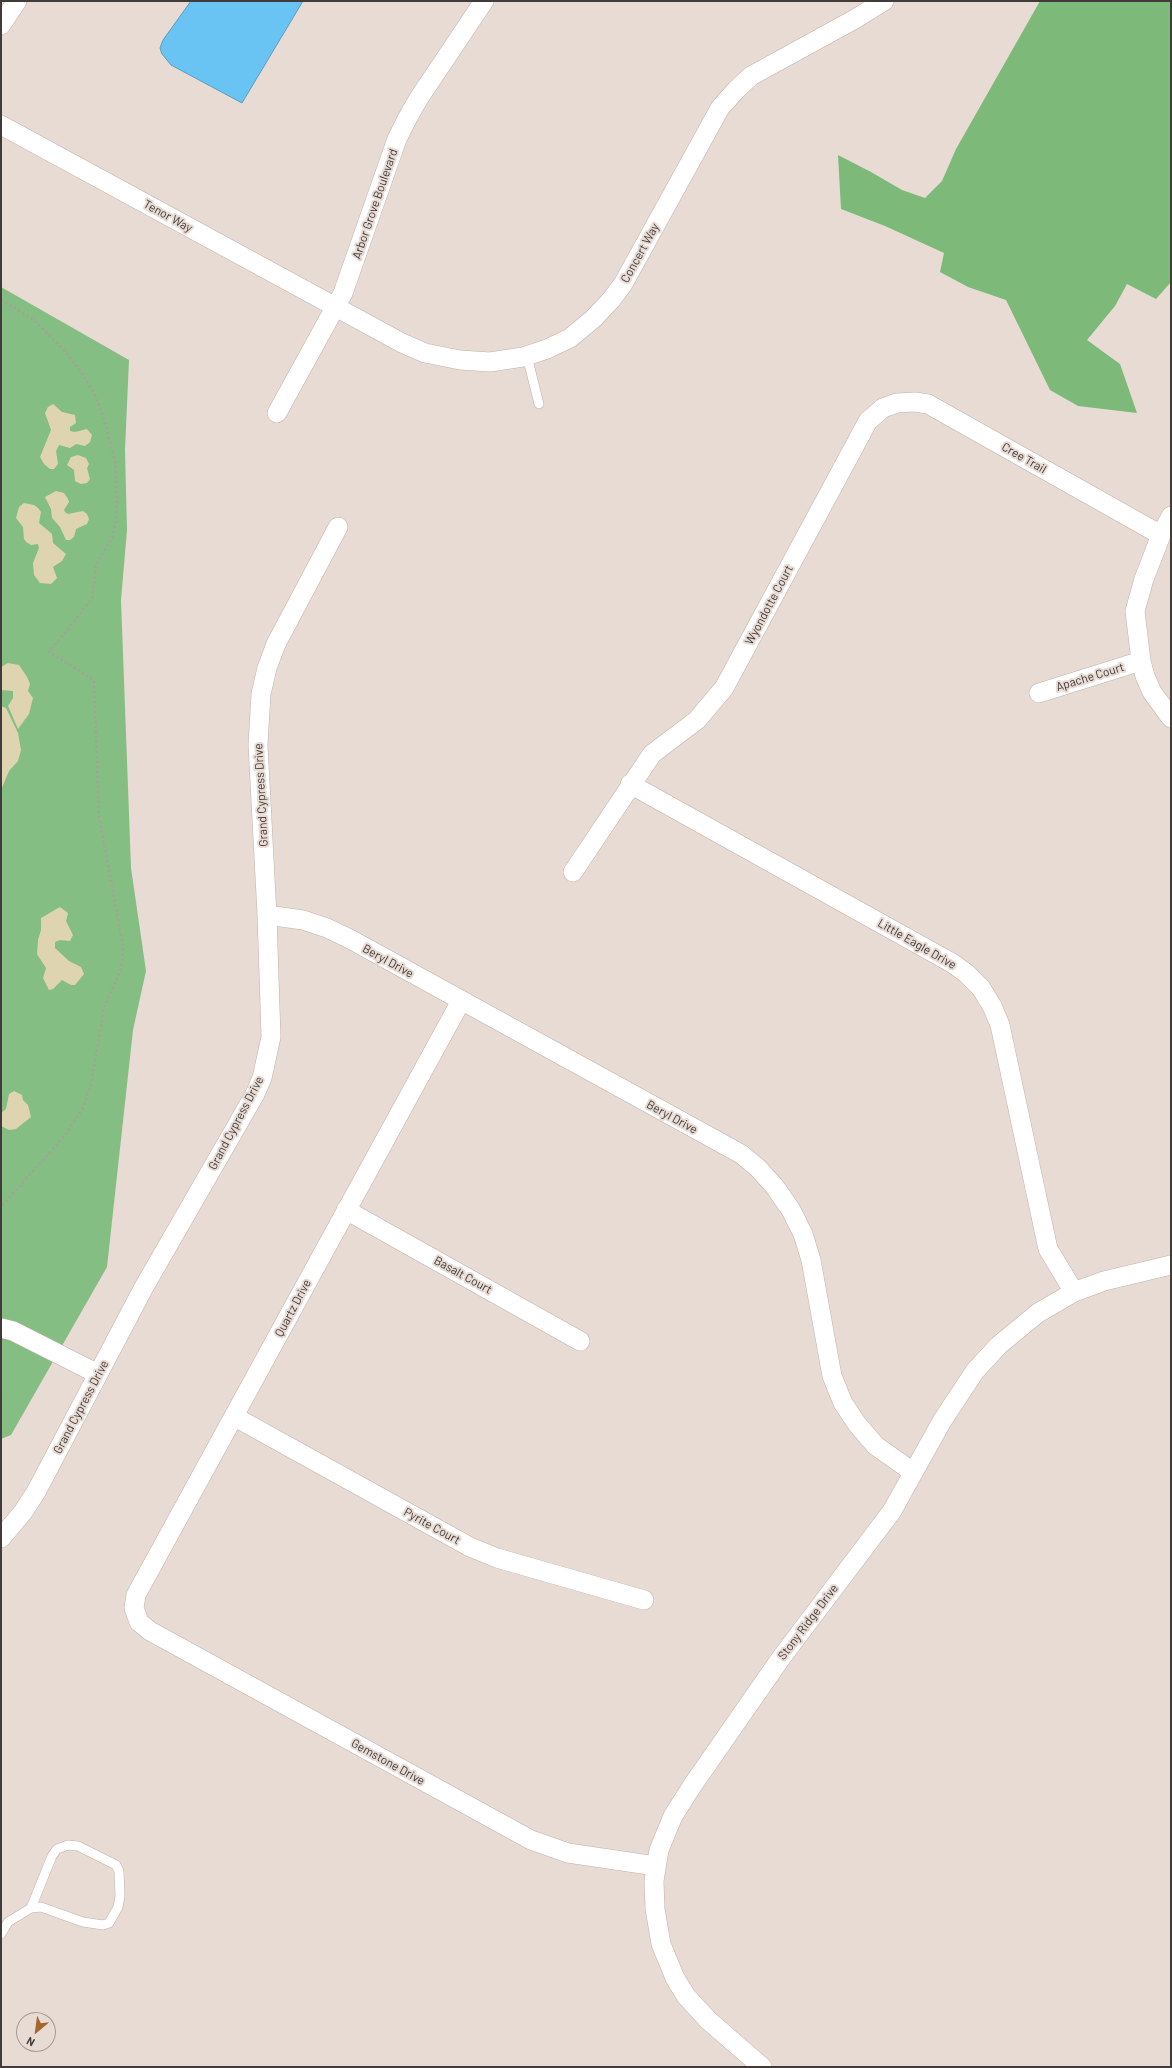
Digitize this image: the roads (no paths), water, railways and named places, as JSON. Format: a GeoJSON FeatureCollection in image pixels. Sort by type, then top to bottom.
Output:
{"type":"FeatureCollection","features":[{"type":"Feature","properties":{"kind":"street"},"geometry":{"type":"LineString","coordinates":[[1,25],[17,1]]}},
{"type":"Feature","properties":{"kind":"street","name":"Arbor Grove Boulevard"},"geometry":{"type":"LineString","coordinates":[[277,413],[335,307],[351,274],[397,139],[408,117],[419,98],[484,1]]}},
{"type":"Feature","properties":{"kind":"street","name":"Concert Way"},"geometry":{"type":"LineString","coordinates":[[335,307],[402,343],[425,353],[460,360],[490,362],[527,356],[547,350],[570,338],[593,319],[611,300],[623,284],[720,108],[736,90],[751,76],[855,19],[884,1]]}},
{"type":"Feature","properties":{"kind":"street","name":"Tenor Way"},"geometry":{"type":"LineString","coordinates":[[1,125],[335,307]]}},
{"type":"Feature","properties":{"kind":"street","name":"Cree Trail"},"geometry":{"type":"LineString","coordinates":[[883,408],[897,403],[915,402],[928,404],[1161,535]]}},
{"type":"Feature","properties":{"kind":"street","name":"Wyondotte Court"},"geometry":{"type":"LineString","coordinates":[[573,872],[630,784],[652,754],[697,720],[724,688],[868,421],[883,408]]}},
{"type":"Feature","properties":{"kind":"street"},"geometry":{"type":"LineString","coordinates":[[1171,516],[1161,535],[1144,579],[1135,611],[1141,661],[1152,692],[1171,718]]}},
{"type":"Feature","properties":{"kind":"street","name":"Grand Cypress Drive"},"geometry":{"type":"LineString","coordinates":[[1,1538],[23,1512],[36,1492],[144,1288],[255,1094],[262,1078],[271,1037],[267,915],[258,745],[261,694],[267,668],[276,644],[338,527]]}},
{"type":"Feature","properties":{"kind":"street","name":"Apache Court"},"geometry":{"type":"LineString","coordinates":[[1039,693],[1141,661]]}},
{"type":"Feature","properties":{"kind":"street","name":"Little Eagle Drive"},"geometry":{"type":"LineString","coordinates":[[630,784],[952,963],[966,973],[981,988],[992,1006],[1000,1024],[1048,1249],[1074,1292]]}},
{"type":"Feature","properties":{"kind":"street","name":"Beryl Drive"},"geometry":{"type":"LineString","coordinates":[[267,915],[303,920],[327,928],[741,1154],[758,1168],[775,1187],[791,1210],[803,1234],[811,1260],[832,1376],[843,1403],[857,1424],[876,1446],[913,1472]]}},
{"type":"Feature","properties":{"kind":"street","name":"Quartz Drive"},"geometry":{"type":"LineString","coordinates":[[136,1617],[134,1608],[136,1595],[235,1417],[346,1210],[461,1001]]}},
{"type":"Feature","properties":{"kind":"street","name":"Basalt Court"},"geometry":{"type":"LineString","coordinates":[[346,1210],[580,1341]]}},
{"type":"Feature","properties":{"kind":"street","name":"Stony Ridge Drive"},"geometry":{"type":"LineString","coordinates":[[762,2067],[697,2009],[675,1978],[661,1944],[657,1927],[654,1881],[659,1850],[673,1816],[692,1786],[781,1658],[892,1511],[942,1421],[976,1371],[999,1346],[1038,1313],[1074,1292],[1104,1281],[1171,1265]]}},
{"type":"Feature","properties":{"kind":"street"},"geometry":{"type":"LineString","coordinates":[[1,1328],[13,1331],[98,1374]]}},
{"type":"Feature","properties":{"kind":"street","name":"Pyrite Court"},"geometry":{"type":"LineString","coordinates":[[235,1417],[470,1547],[497,1558],[644,1600]]}},
{"type":"Feature","properties":{"kind":"street","name":"Gemstone Drive"},"geometry":{"type":"LineString","coordinates":[[136,1617],[139,1622],[150,1631],[531,1840],[568,1853],[656,1866]]}},
{"type":"Feature","properties":{"kind":"lane"},"geometry":{"type":"LineString","coordinates":[[527,356],[539,404]]}},
{"type":"Feature","properties":{"kind":"lane"},"geometry":{"type":"LineString","coordinates":[[1,1934],[8,1922],[31,1908],[41,1907],[83,1922],[103,1925],[109,1922],[118,1907],[120,1896],[119,1871],[116,1865],[88,1850],[78,1846],[62,1846],[54,1852],[31,1908]]}},
{"type":"Feature","properties":{"kind":"water"},"geometry":{"type":"Polygon","coordinates":[[[191,1],[303,1],[242,103],[171,65],[162,54],[160,48],[163,40],[191,1]]]}}]}
